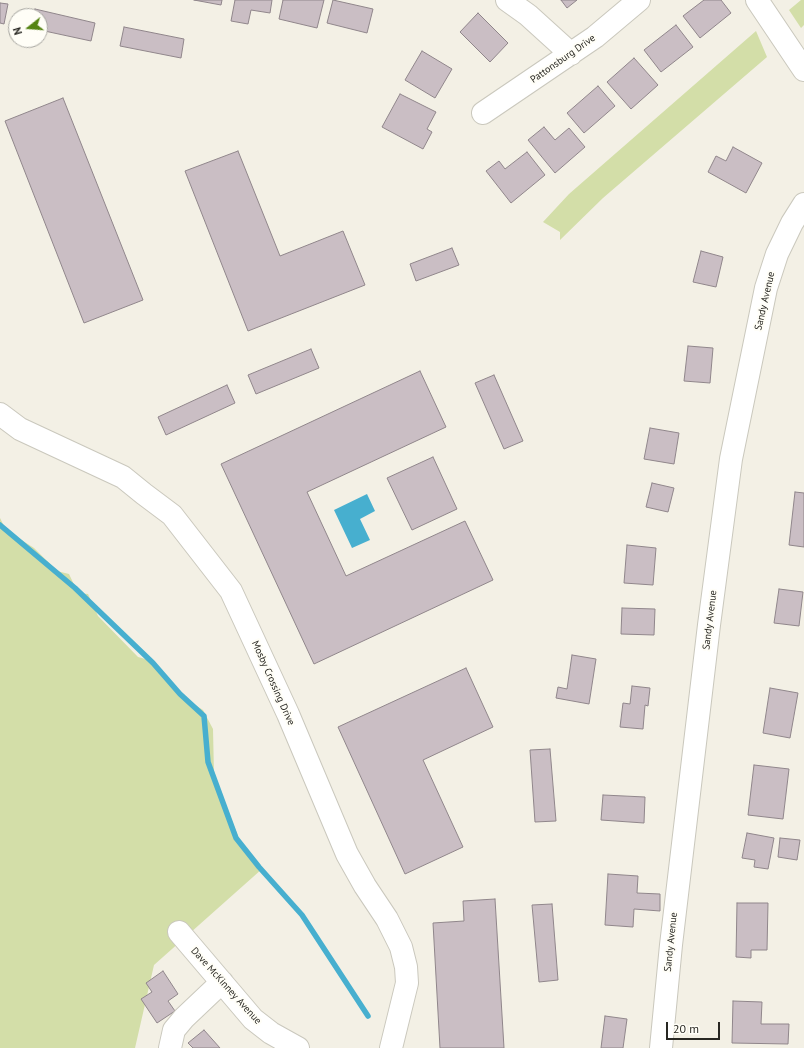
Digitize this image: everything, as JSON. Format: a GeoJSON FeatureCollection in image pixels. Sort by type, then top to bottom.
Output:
{"type":"FeatureCollection","features":[{"type":"Feature","properties":{"kind":"street"},"geometry":{"type":"LineString","coordinates":[[508,0],[528,15],[571,54]]}},
{"type":"Feature","properties":{"kind":"street","name":"Pattonsburg Drive"},"geometry":{"type":"LineString","coordinates":[[483,113],[571,54],[639,0]]}},
{"type":"Feature","properties":{"kind":"street"},"geometry":{"type":"LineString","coordinates":[[757,0],[804,70]]}},
{"type":"Feature","properties":{"kind":"street","name":"Sandy Avenue"},"geometry":{"type":"LineString","coordinates":[[661,1048],[671,944],[708,632],[732,459],[766,288],[776,254],[804,204]]}},
{"type":"Feature","properties":{"kind":"street","name":"Mosby Crossing Drive"},"geometry":{"type":"LineString","coordinates":[[0,414],[20,429],[123,478],[172,515],[231,591],[288,714],[347,854],[364,886],[387,919],[401,946],[406,967],[407,983],[391,1048]]}},
{"type":"Feature","properties":{"kind":"street","name":"Dave McKinney Avenue"},"geometry":{"type":"LineString","coordinates":[[179,932],[253,1019],[271,1033],[298,1048]]}},
{"type":"Feature","properties":{"kind":"street"},"geometry":{"type":"LineString","coordinates":[[171,1048],[174,1030],[184,1018],[222,982]]}},
{"type":"Feature","properties":{"kind":"green space"},"geometry":{"type":"Polygon","coordinates":[[[801,0],[804,0],[804,25],[801,28],[789,10],[801,0]]]}},
{"type":"Feature","properties":{"kind":"green space"},"geometry":{"type":"Polygon","coordinates":[[[756,31],[767,57],[603,198],[560,240],[560,232],[543,222],[569,194],[756,31]]]}},
{"type":"Feature","properties":{"kind":"green space"},"geometry":{"type":"Polygon","coordinates":[[[0,518],[6,530],[34,548],[57,571],[69,574],[78,593],[88,594],[98,616],[138,657],[153,661],[160,675],[168,678],[178,694],[203,710],[213,729],[214,775],[242,846],[262,869],[154,965],[135,1048],[0,1048],[0,518]]]}},
{"type":"Feature","properties":{"kind":"water"},"geometry":{"type":"Polygon","coordinates":[[[367,494],[375,511],[360,519],[370,540],[352,548],[334,510],[367,494]]]}},
{"type":"Feature","properties":{"kind":"building"},"geometry":{"type":"Polygon","coordinates":[[[194,0],[222,0],[221,5],[194,0]]]}},
{"type":"Feature","properties":{"kind":"building"},"geometry":{"type":"Polygon","coordinates":[[[235,0],[272,0],[270,13],[251,10],[248,24],[231,21],[235,0]]]}},
{"type":"Feature","properties":{"kind":"building"},"geometry":{"type":"Polygon","coordinates":[[[283,0],[324,0],[317,28],[279,19],[283,0]]]}},
{"type":"Feature","properties":{"kind":"building"},"geometry":{"type":"Polygon","coordinates":[[[333,0],[373,9],[367,33],[327,23],[333,0]]]}},
{"type":"Feature","properties":{"kind":"building"},"geometry":{"type":"Polygon","coordinates":[[[561,0],[577,0],[567,8],[561,0]]]}},
{"type":"Feature","properties":{"kind":"building"},"geometry":{"type":"Polygon","coordinates":[[[704,0],[721,0],[731,13],[700,38],[683,16],[704,0]]]}},
{"type":"Feature","properties":{"kind":"building"},"geometry":{"type":"Polygon","coordinates":[[[0,3],[8,4],[4,24],[0,23],[0,3]]]}},
{"type":"Feature","properties":{"kind":"building"},"geometry":{"type":"Polygon","coordinates":[[[48,12],[95,23],[91,41],[48,32],[48,12]]]}},
{"type":"Feature","properties":{"kind":"building"},"geometry":{"type":"Polygon","coordinates":[[[478,13],[508,43],[490,62],[460,32],[478,13]]]}},
{"type":"Feature","properties":{"kind":"building"},"geometry":{"type":"Polygon","coordinates":[[[676,25],[693,47],[661,72],[644,50],[676,25]]]}},
{"type":"Feature","properties":{"kind":"building"},"geometry":{"type":"Polygon","coordinates":[[[124,27],[184,39],[181,58],[120,46],[124,27]]]}},
{"type":"Feature","properties":{"kind":"building"},"geometry":{"type":"Polygon","coordinates":[[[422,51],[452,69],[435,98],[405,80],[422,51]]]}},
{"type":"Feature","properties":{"kind":"building"},"geometry":{"type":"Polygon","coordinates":[[[634,58],[658,85],[631,109],[607,82],[634,58]]]}},
{"type":"Feature","properties":{"kind":"building"},"geometry":{"type":"Polygon","coordinates":[[[598,86],[615,106],[584,133],[567,113],[598,86]]]}},
{"type":"Feature","properties":{"kind":"building"},"geometry":{"type":"Polygon","coordinates":[[[400,94],[436,112],[427,129],[432,132],[423,149],[382,127],[400,94]]]}},
{"type":"Feature","properties":{"kind":"building"},"geometry":{"type":"Polygon","coordinates":[[[63,98],[143,300],[84,323],[5,121],[63,98]]]}},
{"type":"Feature","properties":{"kind":"building"},"geometry":{"type":"Polygon","coordinates":[[[544,127],[555,140],[569,128],[585,147],[555,173],[528,140],[544,127]]]}},
{"type":"Feature","properties":{"kind":"building"},"geometry":{"type":"Polygon","coordinates":[[[733,147],[762,163],[746,193],[708,172],[716,156],[726,161],[733,147]]]}},
{"type":"Feature","properties":{"kind":"building"},"geometry":{"type":"Polygon","coordinates":[[[238,151],[280,256],[343,231],[365,285],[248,331],[185,171],[238,151]]]}},
{"type":"Feature","properties":{"kind":"building"},"geometry":{"type":"Polygon","coordinates":[[[527,152],[545,175],[511,203],[486,171],[499,161],[505,169],[527,152]]]}},
{"type":"Feature","properties":{"kind":"building"},"geometry":{"type":"Polygon","coordinates":[[[452,248],[459,265],[416,281],[410,264],[452,248]]]}},
{"type":"Feature","properties":{"kind":"building"},"geometry":{"type":"Polygon","coordinates":[[[701,251],[723,257],[716,287],[693,282],[701,251]]]}},
{"type":"Feature","properties":{"kind":"building"},"geometry":{"type":"Polygon","coordinates":[[[688,346],[713,348],[710,383],[684,381],[688,346]]]}},
{"type":"Feature","properties":{"kind":"building"},"geometry":{"type":"Polygon","coordinates":[[[311,349],[319,368],[256,394],[248,375],[311,349]]]}},
{"type":"Feature","properties":{"kind":"building"},"geometry":{"type":"Polygon","coordinates":[[[420,371],[446,427],[307,492],[346,576],[465,521],[493,580],[314,664],[221,464],[420,371]]]}},
{"type":"Feature","properties":{"kind":"building"},"geometry":{"type":"Polygon","coordinates":[[[494,375],[523,441],[504,449],[475,383],[494,375]]]}},
{"type":"Feature","properties":{"kind":"building"},"geometry":{"type":"Polygon","coordinates":[[[227,385],[235,403],[166,435],[158,417],[227,385]]]}},
{"type":"Feature","properties":{"kind":"building"},"geometry":{"type":"Polygon","coordinates":[[[650,428],[679,433],[674,464],[644,459],[650,428]]]}},
{"type":"Feature","properties":{"kind":"building"},"geometry":{"type":"Polygon","coordinates":[[[433,457],[457,509],[412,530],[387,478],[433,457]]]}},
{"type":"Feature","properties":{"kind":"building"},"geometry":{"type":"Polygon","coordinates":[[[652,483],[674,488],[668,512],[646,507],[652,483]]]}},
{"type":"Feature","properties":{"kind":"building"},"geometry":{"type":"Polygon","coordinates":[[[795,492],[804,493],[804,547],[789,545],[795,492]]]}},
{"type":"Feature","properties":{"kind":"building"},"geometry":{"type":"Polygon","coordinates":[[[627,545],[656,548],[653,585],[624,583],[627,545]]]}},
{"type":"Feature","properties":{"kind":"building"},"geometry":{"type":"Polygon","coordinates":[[[779,589],[803,592],[799,626],[774,623],[779,589]]]}},
{"type":"Feature","properties":{"kind":"building"},"geometry":{"type":"Polygon","coordinates":[[[622,608],[655,609],[654,635],[621,634],[622,608]]]}},
{"type":"Feature","properties":{"kind":"building"},"geometry":{"type":"Polygon","coordinates":[[[572,655],[596,659],[589,704],[556,698],[558,687],[567,689],[572,655]]]}},
{"type":"Feature","properties":{"kind":"building"},"geometry":{"type":"Polygon","coordinates":[[[466,668],[493,727],[423,760],[463,847],[405,874],[338,727],[466,668]]]}},
{"type":"Feature","properties":{"kind":"building"},"geometry":{"type":"Polygon","coordinates":[[[632,686],[650,688],[648,706],[645,705],[643,729],[620,727],[623,703],[630,704],[632,686]]]}},
{"type":"Feature","properties":{"kind":"building"},"geometry":{"type":"Polygon","coordinates":[[[770,688],[798,693],[790,738],[763,733],[770,688]]]}},
{"type":"Feature","properties":{"kind":"building"},"geometry":{"type":"Polygon","coordinates":[[[550,749],[556,821],[535,822],[530,750],[550,749]]]}},
{"type":"Feature","properties":{"kind":"building"},"geometry":{"type":"Polygon","coordinates":[[[754,765],[789,769],[783,819],[748,815],[754,765]]]}},
{"type":"Feature","properties":{"kind":"building"},"geometry":{"type":"Polygon","coordinates":[[[603,795],[645,797],[644,823],[601,820],[603,795]]]}},
{"type":"Feature","properties":{"kind":"building"},"geometry":{"type":"Polygon","coordinates":[[[747,833],[774,838],[768,869],[754,867],[755,860],[742,858],[747,833]]]}},
{"type":"Feature","properties":{"kind":"building"},"geometry":{"type":"Polygon","coordinates":[[[780,838],[800,840],[797,860],[778,857],[780,838]]]}},
{"type":"Feature","properties":{"kind":"building"},"geometry":{"type":"Polygon","coordinates":[[[608,874],[638,876],[637,893],[660,894],[660,911],[634,909],[633,927],[605,925],[608,874]]]}},
{"type":"Feature","properties":{"kind":"building"},"geometry":{"type":"Polygon","coordinates":[[[495,899],[504,1048],[440,1048],[433,923],[464,921],[463,901],[495,899]]]}},
{"type":"Feature","properties":{"kind":"building"},"geometry":{"type":"Polygon","coordinates":[[[737,903],[768,903],[767,950],[751,950],[751,958],[736,957],[737,903]]]}},
{"type":"Feature","properties":{"kind":"building"},"geometry":{"type":"Polygon","coordinates":[[[552,904],[558,980],[539,982],[532,905],[552,904]]]}},
{"type":"Feature","properties":{"kind":"building"},"geometry":{"type":"Polygon","coordinates":[[[163,971],[178,994],[168,1001],[175,1011],[157,1023],[141,999],[152,992],[146,983],[163,971]]]}},
{"type":"Feature","properties":{"kind":"building"},"geometry":{"type":"Polygon","coordinates":[[[733,1001],[762,1002],[761,1024],[789,1024],[788,1044],[732,1043],[733,1001]]]}},
{"type":"Feature","properties":{"kind":"building"},"geometry":{"type":"Polygon","coordinates":[[[605,1016],[627,1019],[623,1048],[601,1048],[605,1016]]]}},
{"type":"Feature","properties":{"kind":"building"},"geometry":{"type":"Polygon","coordinates":[[[204,1030],[220,1048],[193,1048],[188,1043],[204,1030]]]}},
{"type":"Feature","properties":{"kind":"waterway"},"geometry":{"type":"LineString","coordinates":[[0,525],[75,588],[153,663],[180,694],[204,716],[208,762],[236,838],[259,867],[302,915],[368,1016]]}}]}
